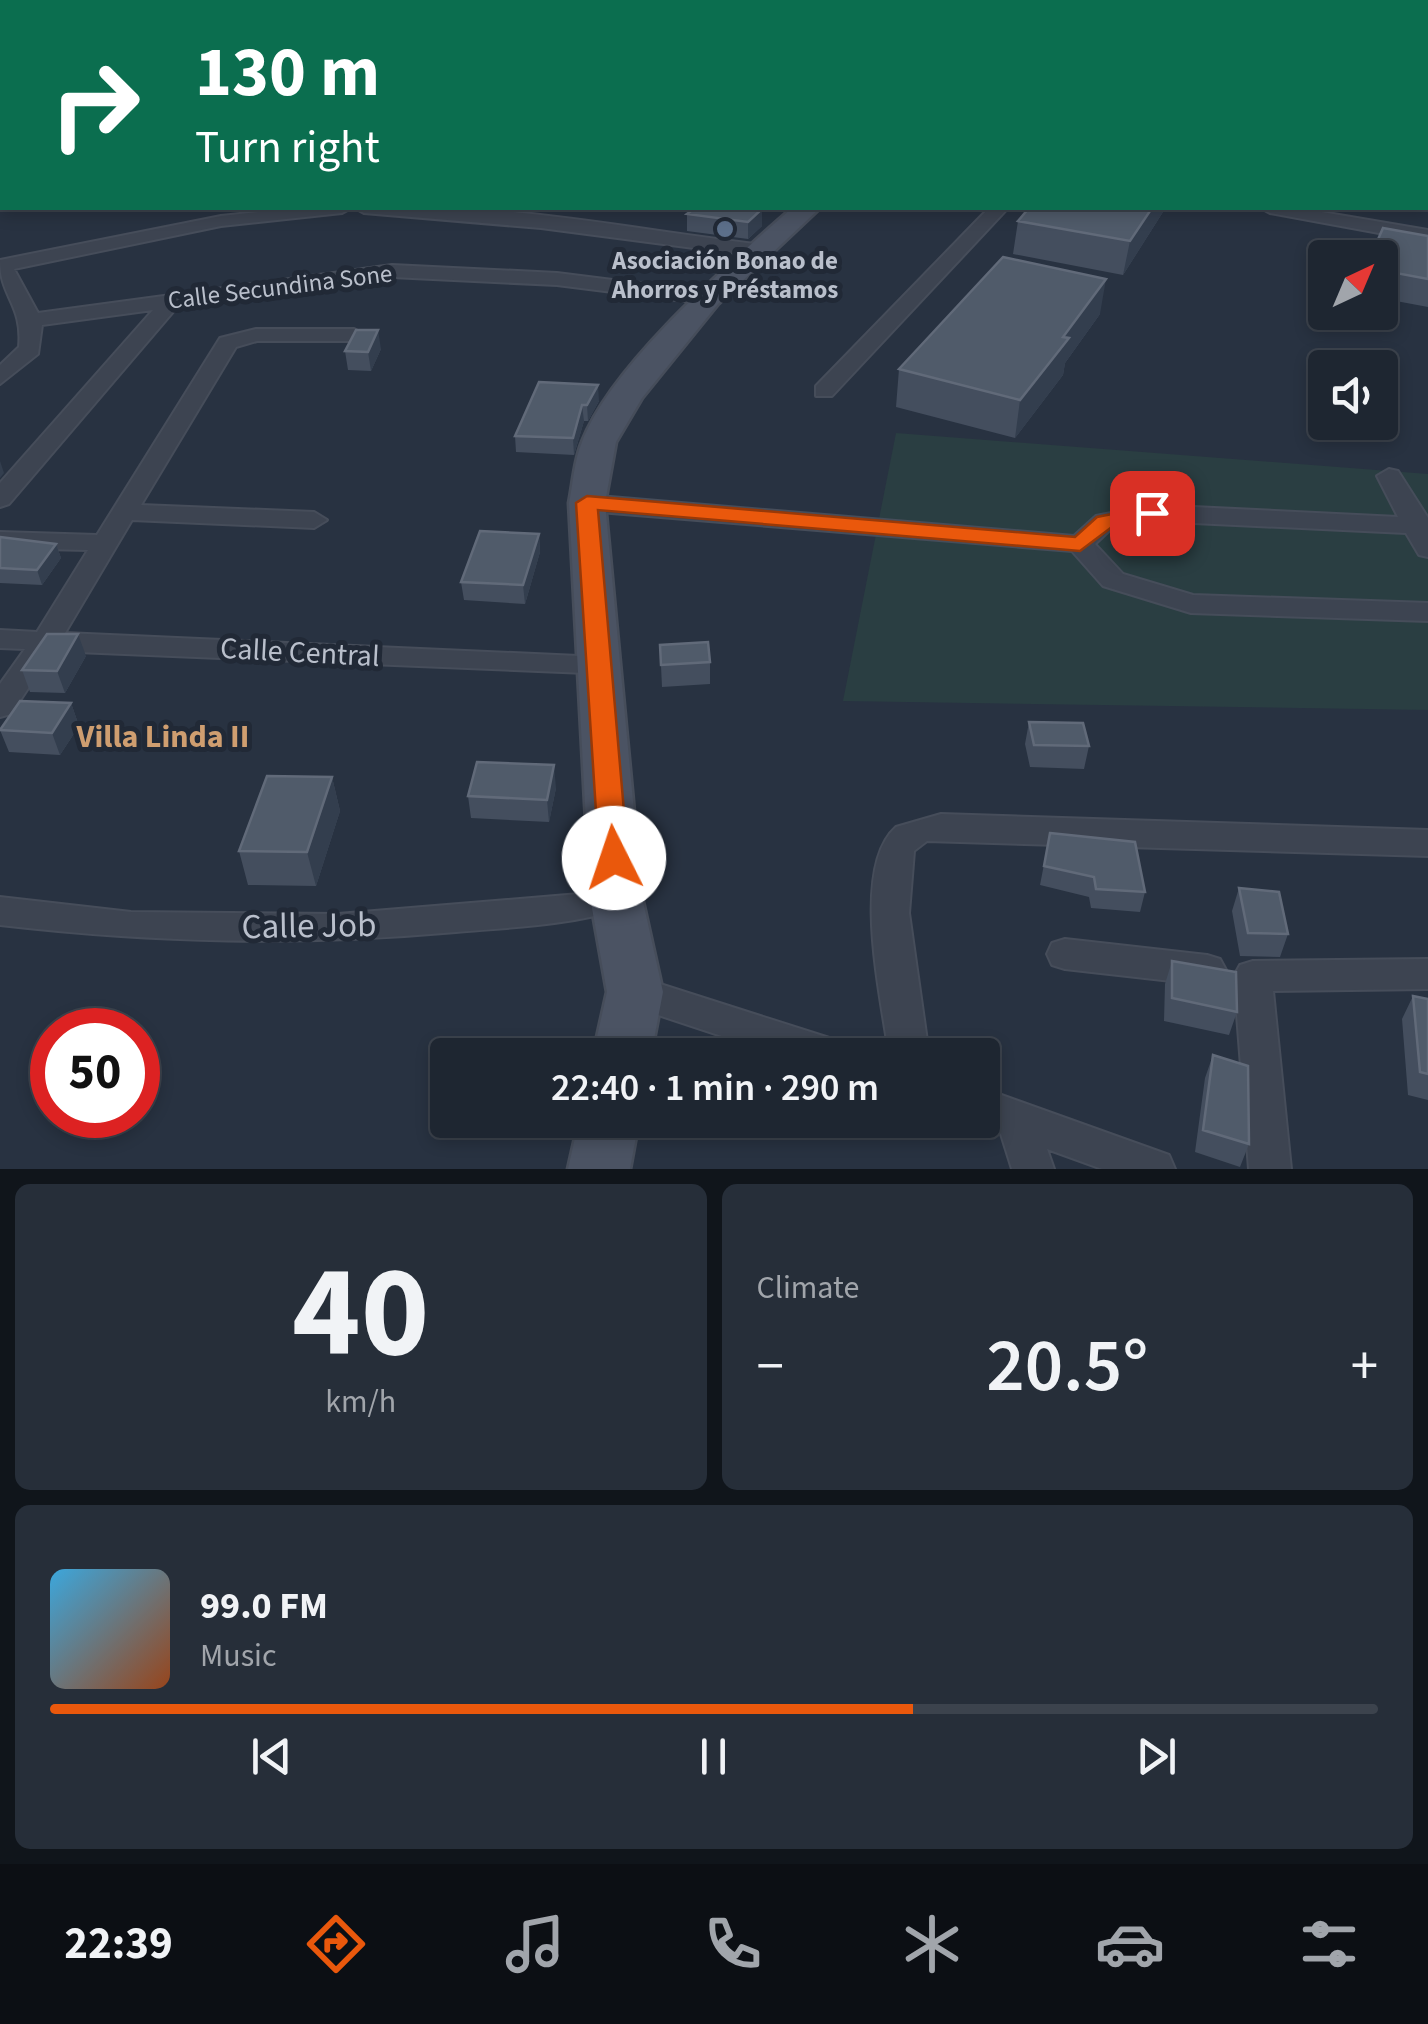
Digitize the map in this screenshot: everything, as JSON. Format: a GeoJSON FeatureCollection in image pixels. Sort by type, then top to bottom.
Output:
{"type":"FeatureCollection","features":[{"type":"Feature","properties":{"kind":"main road"},"geometry":{"type":"LineString","coordinates":[[626,1038],[635,992],[616,896],[587,503],[600,442],[628,394],[708,298],[755,250],[805,210]]}},
{"type":"Feature","properties":{"kind":"main road"},"geometry":{"type":"LineString","coordinates":[[599,1169],[605,1138]]}},
{"type":"Feature","properties":{"kind":"street"},"geometry":{"type":"LineString","coordinates":[[0,377],[30,349],[32,320],[1,266],[221,221],[323,210]]}},
{"type":"Feature","properties":{"kind":"street"},"geometry":{"type":"LineString","coordinates":[[419,210],[755,250]]}},
{"type":"Feature","properties":{"kind":"street"},"geometry":{"type":"LineString","coordinates":[[824,391],[997,210]]}},
{"type":"Feature","properties":{"kind":"street"},"geometry":{"type":"LineString","coordinates":[[1281,210],[1428,236]]}},
{"type":"Feature","properties":{"kind":"street","name":"Calle Secundina Sone"},"geometry":{"type":"LineString","coordinates":[[32,320],[392,270],[558,279],[708,298]]}},
{"type":"Feature","properties":{"kind":"street"},"geometry":{"type":"LineString","coordinates":[[0,499],[174,298]]}},
{"type":"Feature","properties":{"kind":"street"},"geometry":{"type":"LineString","coordinates":[[0,707],[46,640],[228,343],[256,335],[354,335]]}},
{"type":"Feature","properties":{"kind":"street"},"geometry":{"type":"LineString","coordinates":[[0,357],[30,349]]}},
{"type":"Feature","properties":{"kind":"street"},"geometry":{"type":"LineString","coordinates":[[1389,476],[1424,533]]}},
{"type":"Feature","properties":{"kind":"street"},"geometry":{"type":"LineString","coordinates":[[587,503],[1080,544],[1113,580],[1191,604],[1428,612]]}},
{"type":"Feature","properties":{"kind":"street"},"geometry":{"type":"LineString","coordinates":[[123,512],[314,520]]}},
{"type":"Feature","properties":{"kind":"street"},"geometry":{"type":"LineString","coordinates":[[1080,544],[1105,522],[1152,513],[1424,533]]}},
{"type":"Feature","properties":{"kind":"street"},"geometry":{"type":"LineString","coordinates":[[0,540],[103,543]]}},
{"type":"Feature","properties":{"kind":"street","name":"Calle Central"},"geometry":{"type":"LineString","coordinates":[[0,638],[600,666]]}},
{"type":"Feature","properties":{"kind":"street"},"geometry":{"type":"LineString","coordinates":[[907,1038],[888,875],[897,846],[914,831],[940,826],[1428,844]]}},
{"type":"Feature","properties":{"kind":"street","name":"Calle Job"},"geometry":{"type":"LineString","coordinates":[[0,911],[132,926],[338,928],[579,908],[616,896]]}},
{"type":"Feature","properties":{"kind":"street"},"geometry":{"type":"LineString","coordinates":[[1065,954],[1253,976],[1428,974]]}},
{"type":"Feature","properties":{"kind":"street"},"geometry":{"type":"LineString","coordinates":[[1253,976],[1270,1169]]}},
{"type":"Feature","properties":{"kind":"street"},"geometry":{"type":"LineString","coordinates":[[635,992],[778,1038]]}},
{"type":"Feature","properties":{"kind":"street"},"geometry":{"type":"LineString","coordinates":[[1000,1112],[1154,1169]]}},
{"type":"Feature","properties":{"kind":"street"},"geometry":{"type":"LineString","coordinates":[[1000,1114],[1033,1169]]}},
{"type":"Feature","properties":{"kind":"green space"},"geometry":{"type":"Polygon","coordinates":[[[896,433],[1428,474],[1428,710],[843,701],[896,433]]]}},
{"type":"Feature","properties":{"kind":"building"},"geometry":{"type":"Polygon","coordinates":[[[692,210],[761,210],[748,222],[687,214],[692,210]]]}},
{"type":"Feature","properties":{"kind":"building"},"geometry":{"type":"Polygon","coordinates":[[[1027,210],[1151,210],[1130,241],[1018,221],[1027,210]]]}},
{"type":"Feature","properties":{"kind":"building"},"geometry":{"type":"Polygon","coordinates":[[[1383,228],[1428,236],[1428,279],[1398,273],[1398,240],[1378,240],[1383,228]]]}},
{"type":"Feature","properties":{"kind":"building"},"geometry":{"type":"Polygon","coordinates":[[[1003,257],[1106,279],[1063,337],[1069,338],[1020,400],[899,369],[1003,257]]]}},
{"type":"Feature","properties":{"kind":"building"},"geometry":{"type":"Polygon","coordinates":[[[356,330],[378,330],[368,352],[345,351],[356,330]]]}},
{"type":"Feature","properties":{"kind":"building"},"geometry":{"type":"Polygon","coordinates":[[[539,382],[598,385],[587,405],[582,405],[573,438],[515,436],[539,382]]]}},
{"type":"Feature","properties":{"kind":"building"},"geometry":{"type":"Polygon","coordinates":[[[480,531],[539,534],[523,585],[461,582],[480,531]]]}},
{"type":"Feature","properties":{"kind":"building"},"geometry":{"type":"Polygon","coordinates":[[[0,537],[56,544],[37,570],[0,568],[0,537]]]}},
{"type":"Feature","properties":{"kind":"building"},"geometry":{"type":"Polygon","coordinates":[[[47,634],[78,634],[57,671],[22,670],[47,634]]]}},
{"type":"Feature","properties":{"kind":"building"},"geometry":{"type":"Polygon","coordinates":[[[708,642],[710,662],[661,665],[660,645],[708,642]]]}},
{"type":"Feature","properties":{"kind":"building"},"geometry":{"type":"Polygon","coordinates":[[[20,701],[71,703],[52,733],[0,730],[20,701]]]}},
{"type":"Feature","properties":{"kind":"building"},"geometry":{"type":"Polygon","coordinates":[[[1029,722],[1083,723],[1089,746],[1034,745],[1029,722]]]}},
{"type":"Feature","properties":{"kind":"building"},"geometry":{"type":"Polygon","coordinates":[[[477,762],[554,765],[547,800],[468,796],[477,762]]]}},
{"type":"Feature","properties":{"kind":"building"},"geometry":{"type":"Polygon","coordinates":[[[267,776],[332,777],[307,852],[239,851],[267,776]]]}},
{"type":"Feature","properties":{"kind":"building"},"geometry":{"type":"Polygon","coordinates":[[[1050,833],[1135,842],[1145,892],[1096,889],[1094,877],[1044,866],[1050,833]]]}},
{"type":"Feature","properties":{"kind":"building"},"geometry":{"type":"Polygon","coordinates":[[[1239,888],[1279,892],[1288,934],[1248,933],[1239,888]]]}},
{"type":"Feature","properties":{"kind":"building"},"geometry":{"type":"Polygon","coordinates":[[[1172,961],[1236,972],[1237,1012],[1172,998],[1172,961]]]}},
{"type":"Feature","properties":{"kind":"building"},"geometry":{"type":"Polygon","coordinates":[[[1413,996],[1428,999],[1428,1074],[1420,1072],[1413,996]]]}},
{"type":"Feature","properties":{"kind":"building"},"geometry":{"type":"Polygon","coordinates":[[[1213,1055],[1248,1066],[1249,1144],[1203,1130],[1213,1055]]]}},
{"type":"Feature","properties":{"kind":"place","name":"Asociación Bonao de Ahorros y Préstamos"},"geometry":{"type":"Point","coordinates":[725,229]}},
{"type":"Feature","properties":{"kind":"district","name":"Villa Linda II"},"geometry":{"type":"Point","coordinates":[163,736]}},
{"type":"Feature","properties":{"kind":"route"},"geometry":{"type":"LineString","coordinates":[[614,858],[587,503],[1080,544],[1105,522],[1152,513]]}}]}
